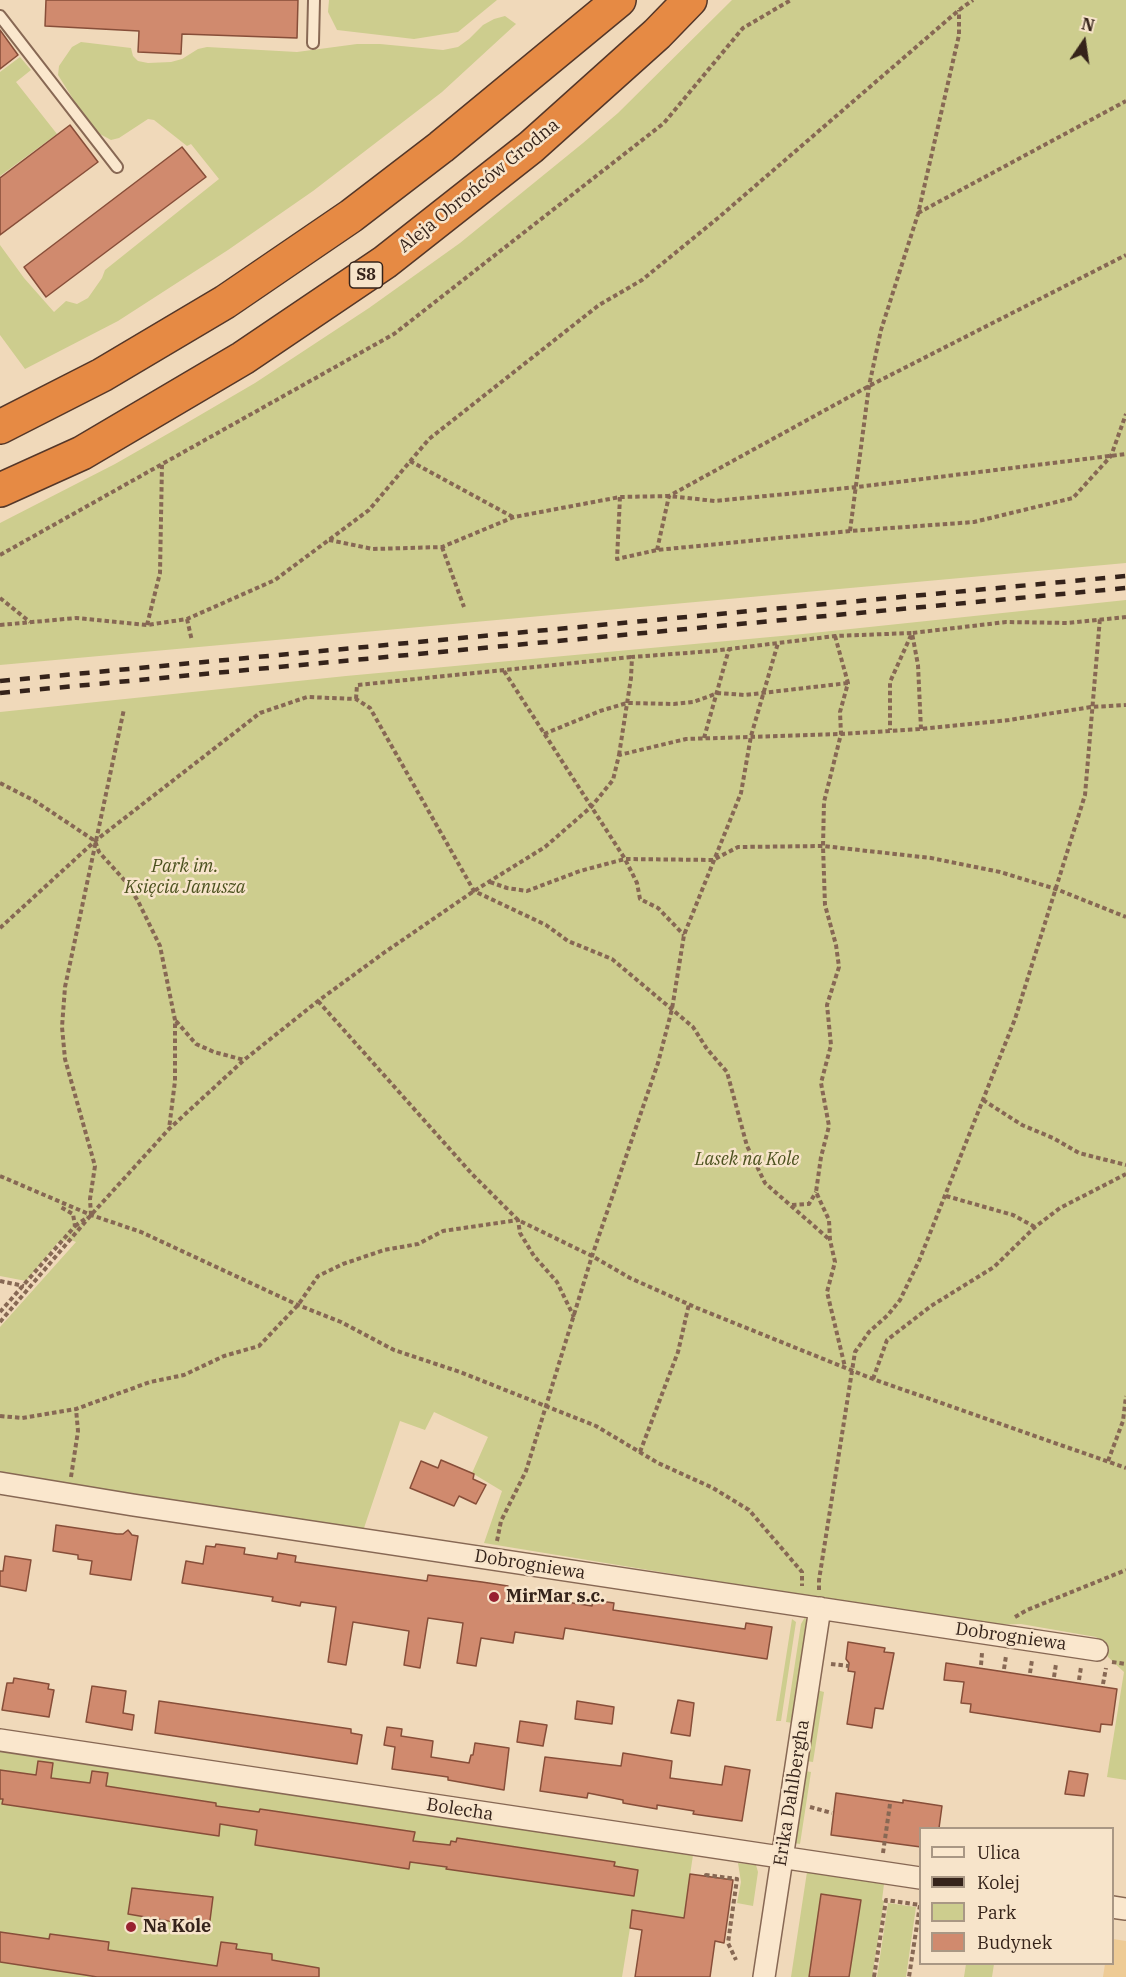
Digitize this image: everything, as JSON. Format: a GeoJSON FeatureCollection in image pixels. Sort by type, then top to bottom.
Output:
{"type":"FeatureCollection","features":[{"type":"Feature","properties":{"kind":"highway"},"geometry":{"type":"LineString","coordinates":[[510,90],[585,0]]}},
{"type":"Feature","properties":{"kind":"highway"},"geometry":{"type":"LineString","coordinates":[[0,427],[102,375],[225,302],[351,216],[441,147],[619,0]]}},
{"type":"Feature","properties":{"kind":"highway","name":"Aleja Obrońców Grodna"},"geometry":{"type":"LineString","coordinates":[[0,490],[82,453],[243,358],[385,262],[531,147],[657,34],[690,0]]}},
{"type":"Feature","properties":{"kind":"street","name":"Dobrogniewa"},"geometry":{"type":"LineString","coordinates":[[0,1483],[1096,1650]]}},
{"type":"Feature","properties":{"kind":"street","name":"Erika Dahlbergha"},"geometry":{"type":"LineString","coordinates":[[764,1977],[782,1857],[811,1607]]}},
{"type":"Feature","properties":{"kind":"street","name":"Bolecha"},"geometry":{"type":"LineString","coordinates":[[0,1740],[919,1878]]}},
{"type":"Feature","properties":{"kind":"lane"},"geometry":{"type":"LineString","coordinates":[[313,43],[314,0]]}},
{"type":"Feature","properties":{"kind":"lane"},"geometry":{"type":"LineString","coordinates":[[0,16],[117,167]]}},
{"type":"Feature","properties":{"kind":"path"},"geometry":{"type":"LineString","coordinates":[[0,555],[394,334],[664,123],[743,28],[790,0]]}},
{"type":"Feature","properties":{"kind":"path"},"geometry":{"type":"LineString","coordinates":[[0,625],[76,618],[147,625],[187,619],[275,580],[369,510],[429,439],[599,305],[642,280],[973,0]]}},
{"type":"Feature","properties":{"kind":"path"},"geometry":{"type":"LineString","coordinates":[[850,531],[869,386],[881,330],[918,214],[959,35],[959,10]]}},
{"type":"Feature","properties":{"kind":"path"},"geometry":{"type":"LineString","coordinates":[[918,214],[1126,101]]}},
{"type":"Feature","properties":{"kind":"path"},"geometry":{"type":"LineString","coordinates":[[657,550],[669,496],[869,386],[1126,255]]}},
{"type":"Feature","properties":{"kind":"path"},"geometry":{"type":"LineString","coordinates":[[620,497],[617,559],[657,550],[850,531],[974,522],[1073,498],[1111,456],[1126,414]]}},
{"type":"Feature","properties":{"kind":"path"},"geometry":{"type":"LineString","coordinates":[[328,540],[373,549],[442,547],[514,517],[620,497],[669,496],[715,501],[857,487],[1126,454]]}},
{"type":"Feature","properties":{"kind":"path"},"geometry":{"type":"LineString","coordinates":[[410,461],[514,517]]}},
{"type":"Feature","properties":{"kind":"path"},"geometry":{"type":"LineString","coordinates":[[147,625],[160,573],[162,464]]}},
{"type":"Feature","properties":{"kind":"path"},"geometry":{"type":"LineString","coordinates":[[442,547],[464,607]]}},
{"type":"Feature","properties":{"kind":"path"},"geometry":{"type":"LineString","coordinates":[[0,598],[31,622]]}},
{"type":"Feature","properties":{"kind":"path"},"geometry":{"type":"LineString","coordinates":[[356,699],[357,685],[729,649],[835,636],[912,633],[1006,622],[1068,623],[1126,616]]}},
{"type":"Feature","properties":{"kind":"path"},"geometry":{"type":"LineString","coordinates":[[811,1607],[819,1580],[854,1371],[855,1352],[869,1332],[888,1315],[900,1300],[946,1196],[1015,1019],[1085,795],[1100,618]]}},
{"type":"Feature","properties":{"kind":"path"},"geometry":{"type":"LineString","coordinates":[[187,619],[192,641]]}},
{"type":"Feature","properties":{"kind":"path"},"geometry":{"type":"LineString","coordinates":[[912,633],[918,665],[921,729]]}},
{"type":"Feature","properties":{"kind":"path"},"geometry":{"type":"LineString","coordinates":[[890,730],[890,682],[912,633]]}},
{"type":"Feature","properties":{"kind":"path"},"geometry":{"type":"LineString","coordinates":[[792,1205],[808,1204],[816,1192],[821,1157],[829,1126],[821,1083],[831,1045],[827,1005],[838,967],[836,945],[825,905],[823,846],[825,802],[841,734],[840,712],[848,683],[835,636]]}},
{"type":"Feature","properties":{"kind":"path"},"geometry":{"type":"LineString","coordinates":[[493,1559],[501,1521],[526,1471],[592,1256],[658,1064],[672,1009],[684,935],[741,793],[751,736],[778,643]]}},
{"type":"Feature","properties":{"kind":"path"},"geometry":{"type":"LineString","coordinates":[[704,738],[729,649]]}},
{"type":"Feature","properties":{"kind":"path"},"geometry":{"type":"LineString","coordinates":[[0,1322],[91,1215],[169,1129],[244,1060],[318,1001],[474,891],[545,847],[591,807],[614,780],[632,657]]}},
{"type":"Feature","properties":{"kind":"path"},"geometry":{"type":"LineString","coordinates":[[504,671],[625,859],[637,883],[640,899],[658,908],[684,935]]}},
{"type":"Feature","properties":{"kind":"path"},"geometry":{"type":"LineString","coordinates":[[544,734],[600,711],[627,703],[674,704],[693,702],[718,693],[763,694],[848,683]]}},
{"type":"Feature","properties":{"kind":"path"},"geometry":{"type":"LineString","coordinates":[[0,928],[95,841],[260,713],[307,697],[356,699],[370,708],[474,891],[546,926],[568,941],[612,959],[693,1027],[727,1071],[747,1146],[765,1183],[830,1240]]}},
{"type":"Feature","properties":{"kind":"path"},"geometry":{"type":"LineString","coordinates":[[619,755],[686,739],[921,729],[1009,720],[1091,707],[1126,705]]}},
{"type":"Feature","properties":{"kind":"path"},"geometry":{"type":"LineString","coordinates":[[91,1215],[90,1199],[95,1166],[65,1059],[62,1027],[65,987],[124,708]]}},
{"type":"Feature","properties":{"kind":"path"},"geometry":{"type":"LineString","coordinates":[[0,783],[35,801],[95,841],[99,852],[126,882],[138,901],[160,946],[175,1020],[175,1081],[169,1129]]}},
{"type":"Feature","properties":{"kind":"path"},"geometry":{"type":"LineString","coordinates":[[489,882],[527,891],[580,871],[625,859],[713,860],[738,847],[823,846],[931,858],[1000,872],[1056,889],[1126,917]]}},
{"type":"Feature","properties":{"kind":"path"},"geometry":{"type":"LineString","coordinates":[[318,1001],[472,1174],[518,1220],[592,1256],[630,1278],[689,1304],[873,1379],[1126,1468]]}},
{"type":"Feature","properties":{"kind":"path"},"geometry":{"type":"LineString","coordinates":[[175,1020],[196,1044],[214,1052],[244,1060]]}},
{"type":"Feature","properties":{"kind":"path"},"geometry":{"type":"LineString","coordinates":[[983,1101],[1022,1125],[1053,1138],[1079,1153],[1126,1165]]}},
{"type":"Feature","properties":{"kind":"path"},"geometry":{"type":"LineString","coordinates":[[873,1379],[887,1340],[931,1306],[994,1267],[1035,1227],[1060,1208],[1126,1174]]}},
{"type":"Feature","properties":{"kind":"path"},"geometry":{"type":"LineString","coordinates":[[0,1176],[68,1206],[141,1232],[298,1305],[342,1322],[394,1350],[460,1372],[596,1426],[640,1452],[713,1488],[749,1510],[802,1572],[811,1607]]}},
{"type":"Feature","properties":{"kind":"path"},"geometry":{"type":"LineString","coordinates":[[816,1192],[829,1220],[830,1240],[835,1262],[827,1292],[846,1368]]}},
{"type":"Feature","properties":{"kind":"path"},"geometry":{"type":"LineString","coordinates":[[946,1196],[1013,1215],[1035,1227]]}},
{"type":"Feature","properties":{"kind":"path"},"geometry":{"type":"LineString","coordinates":[[59,1206],[73,1214]]}},
{"type":"Feature","properties":{"kind":"path"},"geometry":{"type":"LineString","coordinates":[[68,1206],[73,1214],[75,1226]]}},
{"type":"Feature","properties":{"kind":"path"},"geometry":{"type":"LineString","coordinates":[[0,1312],[75,1226],[91,1215]]}},
{"type":"Feature","properties":{"kind":"path"},"geometry":{"type":"LineString","coordinates":[[0,1416],[22,1418],[76,1409],[150,1382],[184,1375],[224,1356],[259,1346],[298,1305],[318,1276],[343,1264],[384,1250],[418,1244],[443,1231],[518,1220]]}},
{"type":"Feature","properties":{"kind":"path"},"geometry":{"type":"LineString","coordinates":[[518,1220],[520,1233],[534,1256],[557,1282],[574,1317]]}},
{"type":"Feature","properties":{"kind":"path"},"geometry":{"type":"LineString","coordinates":[[0,1281],[24,1286]]}},
{"type":"Feature","properties":{"kind":"path"},"geometry":{"type":"LineString","coordinates":[[640,1452],[678,1352],[689,1304]]}},
{"type":"Feature","properties":{"kind":"path"},"geometry":{"type":"LineString","coordinates":[[1108,1461],[1123,1421],[1126,1396]]}},
{"type":"Feature","properties":{"kind":"path"},"geometry":{"type":"LineString","coordinates":[[68,1494],[78,1431],[76,1409]]}},
{"type":"Feature","properties":{"kind":"path"},"geometry":{"type":"LineString","coordinates":[[988,1634],[1027,1610],[1126,1570]]}},
{"type":"Feature","properties":{"kind":"path"},"geometry":{"type":"LineString","coordinates":[[830,1675],[833,1655]]}},
{"type":"Feature","properties":{"kind":"path"},"geometry":{"type":"LineString","coordinates":[[1103,1684],[1107,1661],[1126,1664]]}},
{"type":"Feature","properties":{"kind":"path"},"geometry":{"type":"LineString","coordinates":[[831,1664],[849,1666]]}},
{"type":"Feature","properties":{"kind":"path"},"geometry":{"type":"LineString","coordinates":[[808,1818],[811,1797]]}},
{"type":"Feature","properties":{"kind":"path"},"geometry":{"type":"LineString","coordinates":[[882,1860],[890,1804]]}},
{"type":"Feature","properties":{"kind":"path"},"geometry":{"type":"LineString","coordinates":[[809,1807],[832,1813]]}},
{"type":"Feature","properties":{"kind":"path"},"geometry":{"type":"LineString","coordinates":[[706,1876],[737,1879],[728,1943],[736,1960]]}},
{"type":"Feature","properties":{"kind":"path"},"geometry":{"type":"LineString","coordinates":[[874,1977],[886,1900],[919,1905]]}},
{"type":"Feature","properties":{"kind":"path"},"geometry":{"type":"LineString","coordinates":[[909,1977],[919,1912]]}},
{"type":"Feature","properties":{"kind":"green space"},"geometry":{"type":"Polygon","coordinates":[[[329,0],[497,0],[458,32],[414,39],[337,30],[328,12],[329,0]]]}},
{"type":"Feature","properties":{"kind":"green space"},"geometry":{"type":"Polygon","coordinates":[[[732,0],[1126,0],[1126,563],[0,665],[0,523],[115,464],[255,383],[369,308],[460,243],[618,113],[732,0]]]}},
{"type":"Feature","properties":{"kind":"green space"},"geometry":{"type":"Polygon","coordinates":[[[505,16],[516,24],[442,92],[313,191],[228,250],[118,321],[25,369],[0,335],[0,245],[24,278],[54,312],[66,301],[77,304],[88,298],[105,270],[219,179],[191,144],[187,146],[154,120],[148,119],[119,138],[111,140],[98,133],[58,75],[59,66],[72,47],[81,42],[131,48],[133,56],[138,61],[148,63],[171,62],[207,47],[297,52],[357,44],[380,44],[443,50],[458,47],[483,25],[505,16]]]}},
{"type":"Feature","properties":{"kind":"green space"},"geometry":{"type":"Polygon","coordinates":[[[20,57],[31,70],[16,82],[57,134],[0,176],[0,72],[20,57]]]}},
{"type":"Feature","properties":{"kind":"green space","name":"Lasek na Kole"},"geometry":{"type":"Polygon","coordinates":[[[1126,600],[1126,1780],[1107,1777],[1124,1672],[1108,1657],[1106,1646],[1096,1637],[1021,1624],[983,1625],[484,1543],[502,1491],[472,1473],[488,1437],[434,1412],[425,1430],[400,1421],[363,1531],[0,1475],[0,1327],[76,1242],[59,1241],[26,1281],[0,1276],[0,712],[346,676],[803,634],[1126,600]]]}},
{"type":"Feature","properties":{"kind":"green space"},"geometry":{"type":"Polygon","coordinates":[[[805,1617],[808,1625],[793,1723],[786,1722],[801,1624],[805,1617]]]}},
{"type":"Feature","properties":{"kind":"green space"},"geometry":{"type":"Polygon","coordinates":[[[792,1619],[796,1622],[781,1721],[776,1721],[792,1619]]]}},
{"type":"Feature","properties":{"kind":"green space"},"geometry":{"type":"Polygon","coordinates":[[[817,1690],[824,1692],[813,1762],[806,1761],[817,1690]]]}},
{"type":"Feature","properties":{"kind":"green space"},"geometry":{"type":"Polygon","coordinates":[[[0,1752],[693,1855],[681,1936],[630,1928],[622,1977],[0,1977],[0,1752]]]}},
{"type":"Feature","properties":{"kind":"green space"},"geometry":{"type":"Polygon","coordinates":[[[805,1771],[811,1772],[800,1844],[794,1843],[805,1771]]]}},
{"type":"Feature","properties":{"kind":"green space"},"geometry":{"type":"Polygon","coordinates":[[[738,1863],[756,1865],[758,1872],[753,1906],[737,1903],[741,1882],[738,1863]]]}},
{"type":"Feature","properties":{"kind":"green space"},"geometry":{"type":"Polygon","coordinates":[[[807,1872],[884,1884],[882,1900],[884,1901],[872,1977],[849,1977],[860,1900],[822,1894],[809,1977],[791,1977],[807,1872]]]}},
{"type":"Feature","properties":{"kind":"green space"},"geometry":{"type":"Polygon","coordinates":[[[888,1903],[916,1907],[906,1977],[877,1977],[888,1903]]]}},
{"type":"Feature","properties":{"kind":"green space"},"geometry":{"type":"Polygon","coordinates":[[[966,1965],[994,1965],[992,1977],[964,1977],[966,1965]]]}},
{"type":"Feature","properties":{"kind":"sand"},"geometry":{"type":"Polygon","coordinates":[[[1114,1939],[1126,1941],[1126,1977],[1103,1977],[1105,1965],[1114,1965],[1114,1939]]]}},
{"type":"Feature","properties":{"kind":"building"},"geometry":{"type":"Polygon","coordinates":[[[46,0],[298,0],[297,38],[182,34],[181,54],[138,52],[139,31],[45,26],[46,0]]]}},
{"type":"Feature","properties":{"kind":"building"},"geometry":{"type":"Polygon","coordinates":[[[0,30],[18,55],[0,69],[0,30]]]}},
{"type":"Feature","properties":{"kind":"building"},"geometry":{"type":"Polygon","coordinates":[[[70,125],[98,162],[0,235],[0,178],[70,125]]]}},
{"type":"Feature","properties":{"kind":"building"},"geometry":{"type":"Polygon","coordinates":[[[182,147],[206,177],[46,297],[24,267],[182,147]]]}},
{"type":"Feature","properties":{"kind":"building"},"geometry":{"type":"Polygon","coordinates":[[[441,1460],[474,1474],[473,1479],[486,1485],[476,1504],[459,1496],[454,1506],[410,1488],[421,1461],[438,1468],[441,1460]]]}},
{"type":"Feature","properties":{"kind":"building"},"geometry":{"type":"Polygon","coordinates":[[[56,1525],[117,1534],[123,1534],[128,1530],[132,1535],[138,1536],[131,1580],[90,1574],[92,1561],[78,1559],[78,1555],[53,1551],[56,1525]]]}},
{"type":"Feature","properties":{"kind":"building"},"geometry":{"type":"Polygon","coordinates":[[[216,1544],[245,1548],[244,1554],[277,1559],[278,1553],[296,1556],[295,1562],[427,1581],[428,1575],[482,1582],[508,1586],[507,1593],[592,1606],[593,1600],[614,1603],[613,1610],[745,1629],[746,1623],[772,1627],[767,1659],[565,1628],[563,1639],[515,1632],[513,1643],[481,1638],[476,1666],[457,1663],[463,1623],[428,1618],[420,1668],[404,1665],[409,1631],[353,1622],[346,1665],[328,1662],[336,1607],[301,1602],[300,1606],[272,1601],[273,1597],[182,1583],[186,1561],[203,1564],[206,1546],[215,1547],[216,1544]]]}},
{"type":"Feature","properties":{"kind":"building"},"geometry":{"type":"Polygon","coordinates":[[[5,1556],[31,1560],[26,1591],[0,1586],[0,1571],[3,1571],[5,1556]]]}},
{"type":"Feature","properties":{"kind":"building"},"geometry":{"type":"Polygon","coordinates":[[[848,1642],[885,1648],[884,1652],[894,1653],[883,1709],[875,1708],[872,1728],[847,1724],[855,1672],[848,1671],[849,1663],[846,1659],[848,1642]]]}},
{"type":"Feature","properties":{"kind":"building"},"geometry":{"type":"Polygon","coordinates":[[[946,1663],[1117,1689],[1112,1725],[1101,1724],[1100,1732],[970,1712],[971,1704],[961,1703],[964,1682],[944,1680],[946,1663]]]}},
{"type":"Feature","properties":{"kind":"building"},"geometry":{"type":"Polygon","coordinates":[[[14,1678],[49,1684],[48,1689],[54,1690],[49,1717],[2,1710],[7,1683],[13,1683],[14,1678]]]}},
{"type":"Feature","properties":{"kind":"building"},"geometry":{"type":"Polygon","coordinates":[[[92,1686],[126,1691],[123,1713],[134,1715],[132,1730],[86,1722],[92,1686]]]}},
{"type":"Feature","properties":{"kind":"building"},"geometry":{"type":"Polygon","coordinates":[[[678,1700],[694,1703],[690,1736],[671,1733],[678,1700]]]}},
{"type":"Feature","properties":{"kind":"building"},"geometry":{"type":"Polygon","coordinates":[[[159,1701],[351,1729],[351,1733],[362,1735],[357,1764],[155,1733],[159,1701]]]}},
{"type":"Feature","properties":{"kind":"building"},"geometry":{"type":"Polygon","coordinates":[[[577,1701],[614,1707],[612,1724],[575,1719],[577,1701]]]}},
{"type":"Feature","properties":{"kind":"building"},"geometry":{"type":"Polygon","coordinates":[[[520,1721],[547,1725],[543,1746],[517,1742],[520,1721]]]}},
{"type":"Feature","properties":{"kind":"building"},"geometry":{"type":"Polygon","coordinates":[[[387,1727],[402,1729],[401,1736],[433,1741],[431,1757],[469,1763],[475,1743],[509,1748],[504,1790],[448,1780],[448,1777],[392,1769],[395,1747],[384,1745],[387,1727]]]}},
{"type":"Feature","properties":{"kind":"building"},"geometry":{"type":"Polygon","coordinates":[[[623,1753],[672,1761],[670,1778],[722,1785],[725,1766],[750,1770],[742,1821],[693,1814],[694,1811],[657,1805],[657,1809],[623,1803],[623,1800],[588,1793],[587,1798],[540,1791],[545,1757],[621,1766],[623,1753]]]}},
{"type":"Feature","properties":{"kind":"building"},"geometry":{"type":"Polygon","coordinates":[[[38,1761],[53,1763],[51,1778],[90,1783],[92,1771],[108,1773],[106,1786],[216,1803],[216,1806],[259,1812],[260,1809],[415,1832],[413,1841],[450,1845],[451,1841],[456,1842],[457,1838],[615,1862],[614,1866],[638,1870],[634,1896],[410,1862],[409,1869],[255,1845],[257,1830],[220,1824],[219,1836],[2,1804],[0,1770],[36,1775],[38,1761]]]}},
{"type":"Feature","properties":{"kind":"building"},"geometry":{"type":"Polygon","coordinates":[[[1069,1771],[1088,1774],[1084,1796],[1065,1794],[1069,1771]]]}},
{"type":"Feature","properties":{"kind":"building"},"geometry":{"type":"Polygon","coordinates":[[[836,1793],[942,1806],[939,1827],[919,1827],[919,1847],[831,1835],[836,1793]]]}},
{"type":"Feature","properties":{"kind":"building"},"geometry":{"type":"Polygon","coordinates":[[[690,1874],[733,1880],[724,1943],[715,1941],[710,1977],[635,1977],[642,1930],[630,1928],[632,1910],[684,1918],[690,1874]]]}},
{"type":"Feature","properties":{"kind":"building"},"geometry":{"type":"Polygon","coordinates":[[[132,1888],[213,1897],[209,1928],[128,1914],[132,1888]]]}},
{"type":"Feature","properties":{"kind":"building"},"geometry":{"type":"Polygon","coordinates":[[[821,1894],[861,1900],[849,1977],[809,1977],[821,1894]]]}},
{"type":"Feature","properties":{"kind":"building"},"geometry":{"type":"Polygon","coordinates":[[[0,1932],[49,1939],[50,1934],[109,1942],[108,1950],[217,1966],[221,1942],[237,1944],[236,1949],[272,1954],[272,1960],[319,1968],[319,1977],[97,1977],[0,1962],[0,1932]]]}},
{"type":"Feature","properties":{"kind":"railway"},"geometry":{"type":"LineString","coordinates":[[0,681],[1126,576]]}},
{"type":"Feature","properties":{"kind":"railway"},"geometry":{"type":"LineString","coordinates":[[0,693],[1126,588]]}},
{"type":"Feature","properties":{"kind":"place","name":"MirMar s.c."},"geometry":{"type":"Point","coordinates":[494,1597]}},
{"type":"Feature","properties":{"kind":"place","name":"Na Kole"},"geometry":{"type":"Point","coordinates":[131,1927]}},
{"type":"Feature","properties":{"kind":"park label","name":"Park im. Księcia Janusza"},"geometry":{"type":"Point","coordinates":[185,877]}}]}
